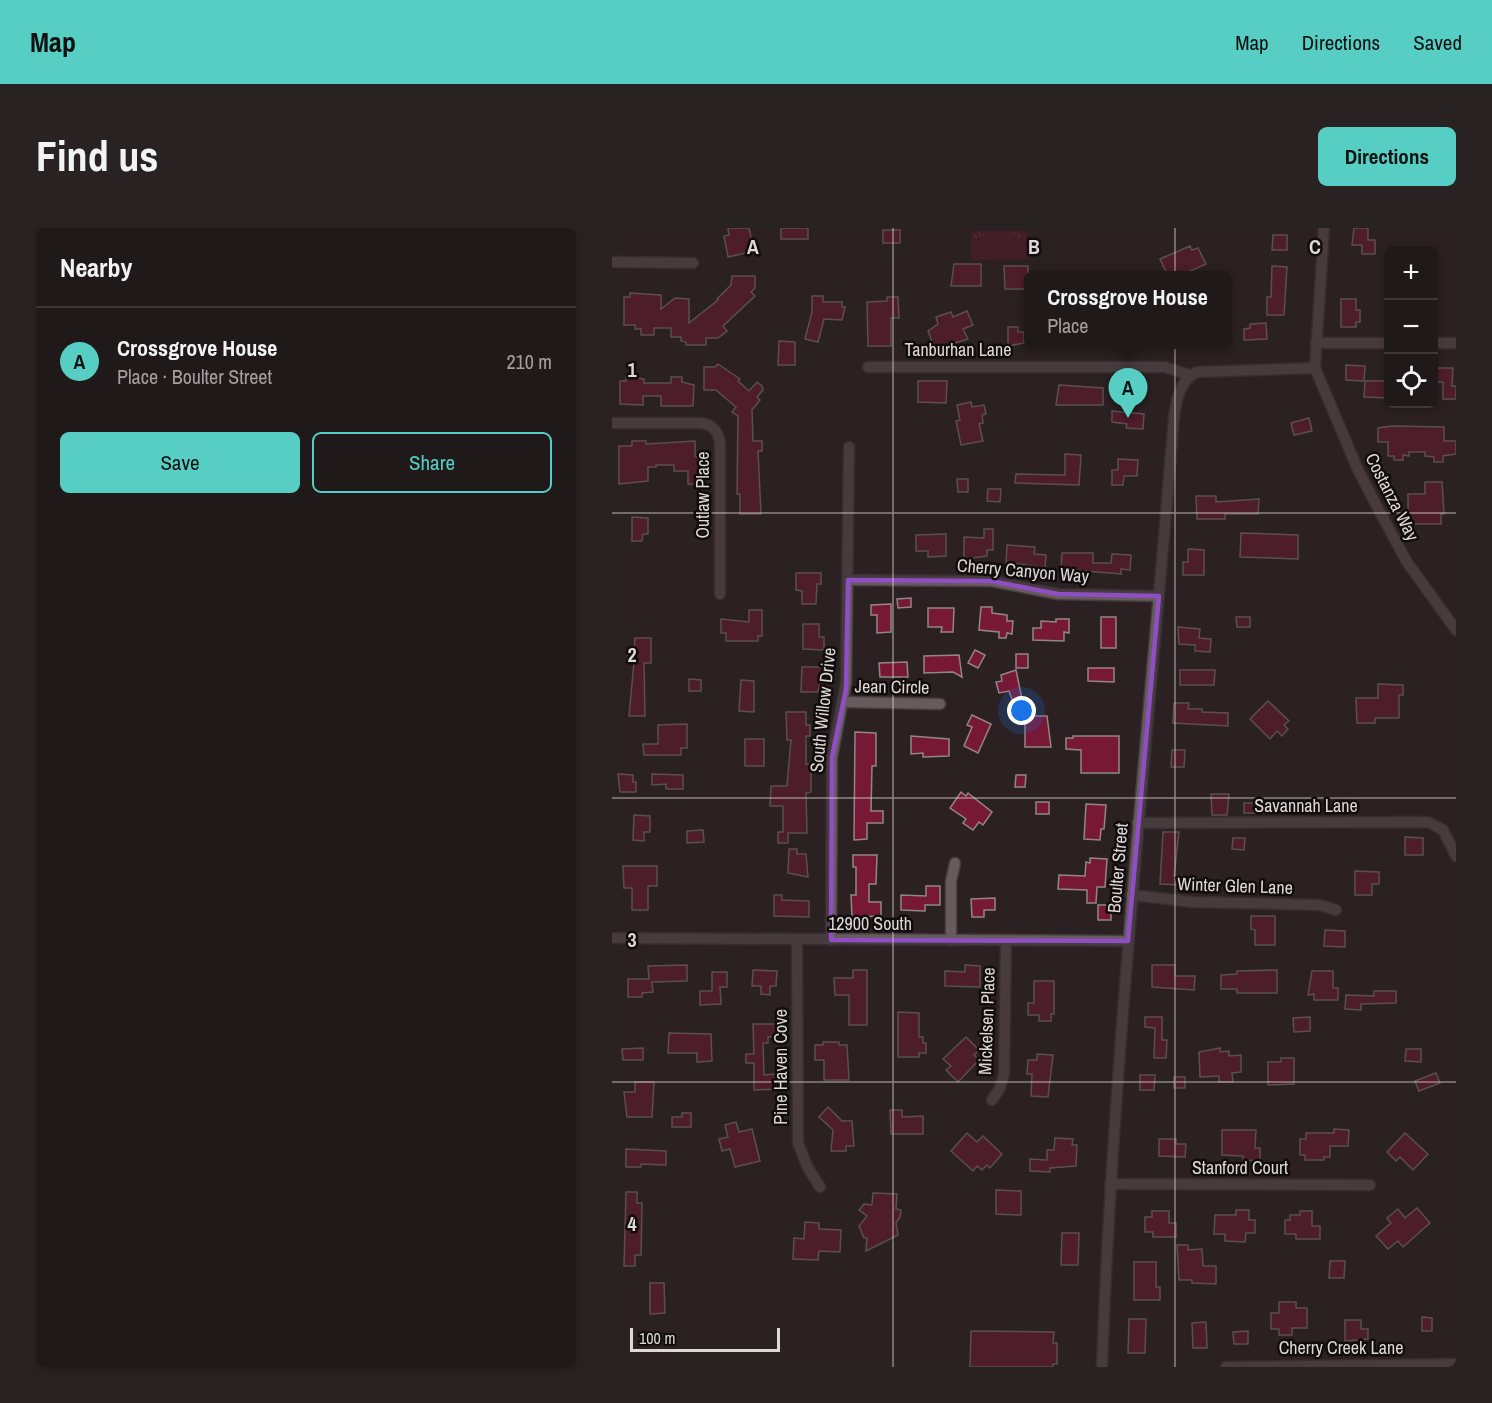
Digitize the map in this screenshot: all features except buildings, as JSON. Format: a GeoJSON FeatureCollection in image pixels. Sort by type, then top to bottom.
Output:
{"type":"FeatureCollection","features":[{"type":"Feature","properties":{"kind":"street"},"geometry":{"type":"LineString","coordinates":[[1189,375],[1197,372],[1315,368],[1324,228]]}},
{"type":"Feature","properties":{"kind":"street"},"geometry":{"type":"LineString","coordinates":[[612,262],[693,263]]}},
{"type":"Feature","properties":{"kind":"street"},"geometry":{"type":"LineString","coordinates":[[1316,343],[1384,343]]}},
{"type":"Feature","properties":{"kind":"street"},"geometry":{"type":"LineString","coordinates":[[1438,343],[1456,343]]}},
{"type":"Feature","properties":{"kind":"street","name":"Tanburhan Lane"},"geometry":{"type":"LineString","coordinates":[[868,367],[1165,367],[1189,375]]}},
{"type":"Feature","properties":{"kind":"street","name":"Costanza Way"},"geometry":{"type":"LineString","coordinates":[[1315,368],[1358,470],[1382,516],[1407,562],[1456,630]]}},
{"type":"Feature","properties":{"kind":"street","name":"Boulter Street"},"geometry":{"type":"LineString","coordinates":[[1102,1367],[1110,1184],[1138,823],[1176,409],[1183,383],[1189,375]]}},
{"type":"Feature","properties":{"kind":"street","name":"Outlaw Place"},"geometry":{"type":"LineString","coordinates":[[612,423],[700,423],[710,425],[717,433],[720,444],[720,594]]}},
{"type":"Feature","properties":{"kind":"street","name":"South Willow Drive"},"geometry":{"type":"LineString","coordinates":[[831,940],[832,757],[843,702],[847,666],[849,447]]}},
{"type":"Feature","properties":{"kind":"street","name":"Cherry Canyon Way"},"geometry":{"type":"LineString","coordinates":[[848,580],[991,581],[1058,594],[1159,596]]}},
{"type":"Feature","properties":{"kind":"street","name":"Jean Circle"},"geometry":{"type":"LineString","coordinates":[[843,702],[940,704]]}},
{"type":"Feature","properties":{"kind":"street","name":"Savannah Lane"},"geometry":{"type":"LineString","coordinates":[[1138,823],[1428,822],[1443,830],[1456,856]]}},
{"type":"Feature","properties":{"kind":"street"},"geometry":{"type":"LineString","coordinates":[[951,941],[951,881],[955,863]]}},
{"type":"Feature","properties":{"kind":"street","name":"Winter Glen Lane"},"geometry":{"type":"LineString","coordinates":[[1132,896],[1193,902],[1320,905],[1336,910]]}},
{"type":"Feature","properties":{"kind":"street","name":"12900 South"},"geometry":{"type":"LineString","coordinates":[[612,938],[1128,941]]}},
{"type":"Feature","properties":{"kind":"street","name":"Pine Haven Cove"},"geometry":{"type":"LineString","coordinates":[[797,940],[798,1143],[804,1162],[820,1187]]}},
{"type":"Feature","properties":{"kind":"street","name":"Mickelsen Place"},"geometry":{"type":"LineString","coordinates":[[992,1100],[1000,1088],[1004,1074],[1006,941]]}},
{"type":"Feature","properties":{"kind":"street","name":"Stanford Court"},"geometry":{"type":"LineString","coordinates":[[1110,1184],[1370,1185]]}},
{"type":"Feature","properties":{"kind":"street","name":"Cherry Creek Lane"},"geometry":{"type":"LineString","coordinates":[[1226,1367],[1456,1364]]}},
{"type":"Feature","properties":{"kind":"highlighted area"},"geometry":{"type":"Polygon","coordinates":[[[848,580],[991,581],[1058,594],[1159,596],[1128,941],[831,940],[832,757],[846,689],[848,580]]]}},
{"type":"Feature","properties":{"kind":"green space"},"geometry":{"type":"Polygon","coordinates":[[[971,231],[1027,231],[1027,259],[972,260],[971,231]]]}},
{"type":"Feature","properties":{"kind":"green space"},"geometry":{"type":"Polygon","coordinates":[[[1017,235],[1017,255],[986,253],[986,255],[977,255],[977,236],[1017,235]]]}},
{"type":"Feature","properties":{"kind":"place","name":"Crossgrove House"},"geometry":{"type":"Point","coordinates":[1128,418]}}]}
